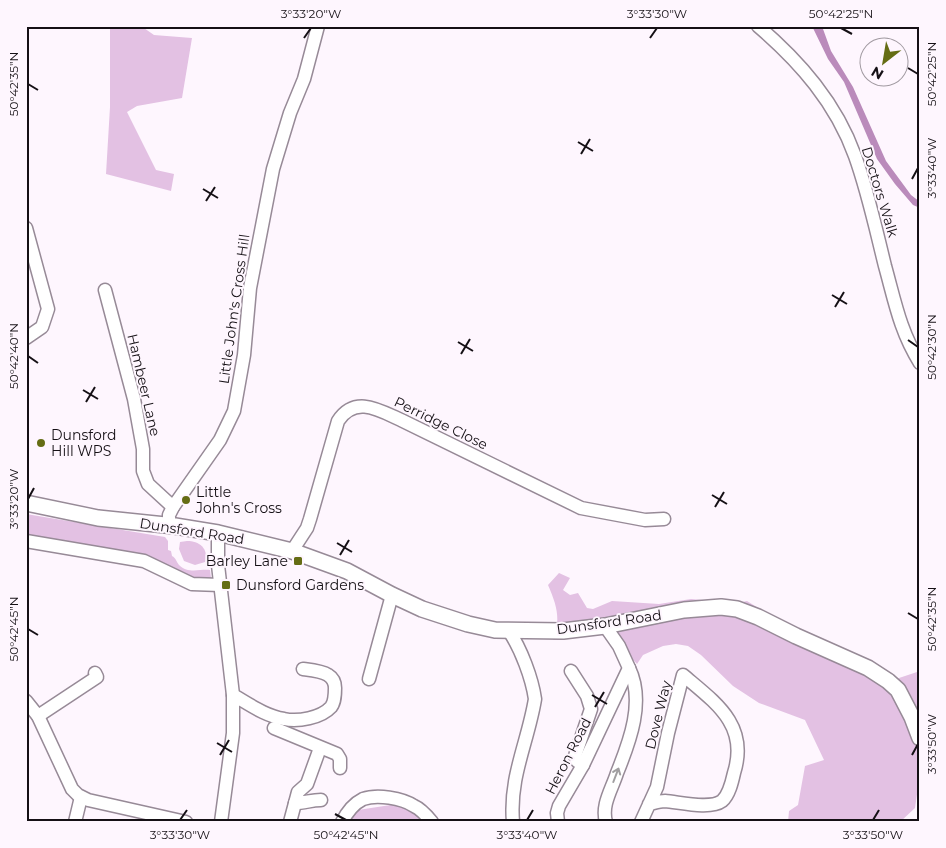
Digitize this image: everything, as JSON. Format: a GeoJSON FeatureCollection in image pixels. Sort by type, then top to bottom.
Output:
{"type":"FeatureCollection","features":[{"type":"Feature","properties":{"kind":"main road","name":"Dunsford Road"},"geometry":{"type":"LineString","coordinates":[[26,503],[98,518],[218,533],[292,551],[347,572],[422,608],[468,624],[509,631],[563,631],[605,626],[684,610],[721,608],[744,612],[868,668],[888,681],[898,690],[920,738]]}},
{"type":"Feature","properties":{"kind":"street","name":"Little John's Cross Hill"},"geometry":{"type":"LineString","coordinates":[[169,526],[169,515],[172,507],[220,440],[234,411],[244,355],[250,288],[273,169],[290,113],[304,79],[318,26]]}},
{"type":"Feature","properties":{"kind":"street","name":"Doctors Walk"},"geometry":{"type":"LineString","coordinates":[[758,26],[803,68],[824,95],[839,120],[855,156],[903,333],[920,362]]}},
{"type":"Feature","properties":{"kind":"street"},"geometry":{"type":"LineString","coordinates":[[26,230],[48,309],[42,328],[26,338]]}},
{"type":"Feature","properties":{"kind":"street","name":"Hambeer Lane"},"geometry":{"type":"LineString","coordinates":[[105,290],[134,399],[142,449],[143,471],[148,484],[172,507]]}},
{"type":"Feature","properties":{"kind":"street","name":"Perridge Close"},"geometry":{"type":"LineString","coordinates":[[292,551],[310,519],[338,421],[346,411],[364,406],[377,409],[401,420],[581,508],[645,520],[664,519]]}},
{"type":"Feature","properties":{"kind":"street"},"geometry":{"type":"LineString","coordinates":[[218,533],[220,585],[232,694],[233,733],[225,821]]}},
{"type":"Feature","properties":{"kind":"street"},"geometry":{"type":"LineString","coordinates":[[26,541],[144,560],[192,584],[220,585]]}},
{"type":"Feature","properties":{"kind":"street"},"geometry":{"type":"LineString","coordinates":[[369,679],[392,595]]}},
{"type":"Feature","properties":{"kind":"street"},"geometry":{"type":"LineString","coordinates":[[605,626],[618,646],[636,686],[635,715],[626,749],[604,808],[606,822]]}},
{"type":"Feature","properties":{"kind":"street"},"geometry":{"type":"LineString","coordinates":[[509,631],[519,645],[534,690],[535,699],[514,780],[511,801],[513,822]]}},
{"type":"Feature","properties":{"kind":"street","name":"Heron Road"},"geometry":{"type":"LineString","coordinates":[[558,822],[559,806],[583,765],[629,668]]}},
{"type":"Feature","properties":{"kind":"street"},"geometry":{"type":"LineString","coordinates":[[232,694],[263,712],[283,719],[310,719],[331,707],[334,701],[334,684],[330,676],[324,673],[302,669]]}},
{"type":"Feature","properties":{"kind":"street"},"geometry":{"type":"LineString","coordinates":[[571,671],[587,696],[591,709],[575,756],[577,761],[583,765]]}},
{"type":"Feature","properties":{"kind":"street","name":"Dove Way"},"geometry":{"type":"LineString","coordinates":[[640,822],[657,787],[683,675],[720,709],[734,726],[739,753],[736,768],[728,793],[722,801],[711,805],[663,801],[649,804]]}},
{"type":"Feature","properties":{"kind":"street"},"geometry":{"type":"LineString","coordinates":[[38,716],[99,678]]}},
{"type":"Feature","properties":{"kind":"street"},"geometry":{"type":"LineString","coordinates":[[26,702],[38,716],[72,788],[81,797],[112,806],[186,822]]}},
{"type":"Feature","properties":{"kind":"street"},"geometry":{"type":"LineString","coordinates":[[274,728],[339,756],[340,768]]}},
{"type":"Feature","properties":{"kind":"street"},"geometry":{"type":"LineString","coordinates":[[290,822],[298,792],[307,784],[320,748]]}},
{"type":"Feature","properties":{"kind":"street"},"geometry":{"type":"LineString","coordinates":[[75,822],[81,797]]}},
{"type":"Feature","properties":{"kind":"street"},"geometry":{"type":"LineString","coordinates":[[348,818],[364,799],[374,798],[399,800],[414,806],[432,822]]}},
{"type":"Feature","properties":{"kind":"street"},"geometry":{"type":"LineString","coordinates":[[295,803],[321,800]]}},
{"type":"Feature","properties":{"kind":"shaded area"},"geometry":{"type":"Polygon","coordinates":[[[110,26],[141,26],[154,35],[192,38],[182,98],[137,106],[127,112],[156,170],[174,174],[171,191],[106,174],[110,107],[110,26]]]}},
{"type":"Feature","properties":{"kind":"shaded area"},"geometry":{"type":"Polygon","coordinates":[[[812,26],[821,26],[823,29],[831,51],[853,87],[886,161],[911,195],[920,202],[920,208],[913,205],[877,159],[844,82],[828,59],[812,26]]]}},
{"type":"Feature","properties":{"kind":"shaded area"},"geometry":{"type":"Polygon","coordinates":[[[26,514],[165,537],[168,541],[168,550],[171,551],[172,556],[182,568],[210,570],[211,578],[209,582],[202,583],[153,560],[126,551],[26,537],[26,514]]]}},
{"type":"Feature","properties":{"kind":"shaded area"},"geometry":{"type":"Polygon","coordinates":[[[180,542],[195,542],[202,546],[206,553],[205,562],[195,565],[184,561],[179,549],[180,542]]]}},
{"type":"Feature","properties":{"kind":"shaded area"},"geometry":{"type":"Polygon","coordinates":[[[559,573],[570,578],[563,590],[570,595],[578,593],[587,608],[593,609],[612,601],[659,604],[691,599],[738,603],[747,601],[888,688],[899,678],[920,671],[920,774],[915,808],[900,822],[788,822],[789,811],[798,805],[805,766],[824,760],[805,720],[759,703],[733,686],[701,655],[688,646],[676,644],[663,646],[643,655],[637,664],[627,653],[617,631],[553,640],[557,626],[557,612],[548,585],[559,573]]]}},
{"type":"Feature","properties":{"kind":"shaded area"},"geometry":{"type":"Polygon","coordinates":[[[397,804],[410,808],[425,822],[344,822],[358,810],[397,804]]]}},
{"type":"Feature","properties":{"kind":"place","name":"Dunsford Hill WPS"},"geometry":{"type":"Point","coordinates":[41,443]}},
{"type":"Feature","properties":{"kind":"place","name":"Little John's Cross"},"geometry":{"type":"Point","coordinates":[186,500]}},
{"type":"Feature","properties":{"kind":"place","name":"Barley Lane"},"geometry":{"type":"Point","coordinates":[298,561]}},
{"type":"Feature","properties":{"kind":"place","name":"Dunsford Gardens"},"geometry":{"type":"Point","coordinates":[226,585]}}]}
